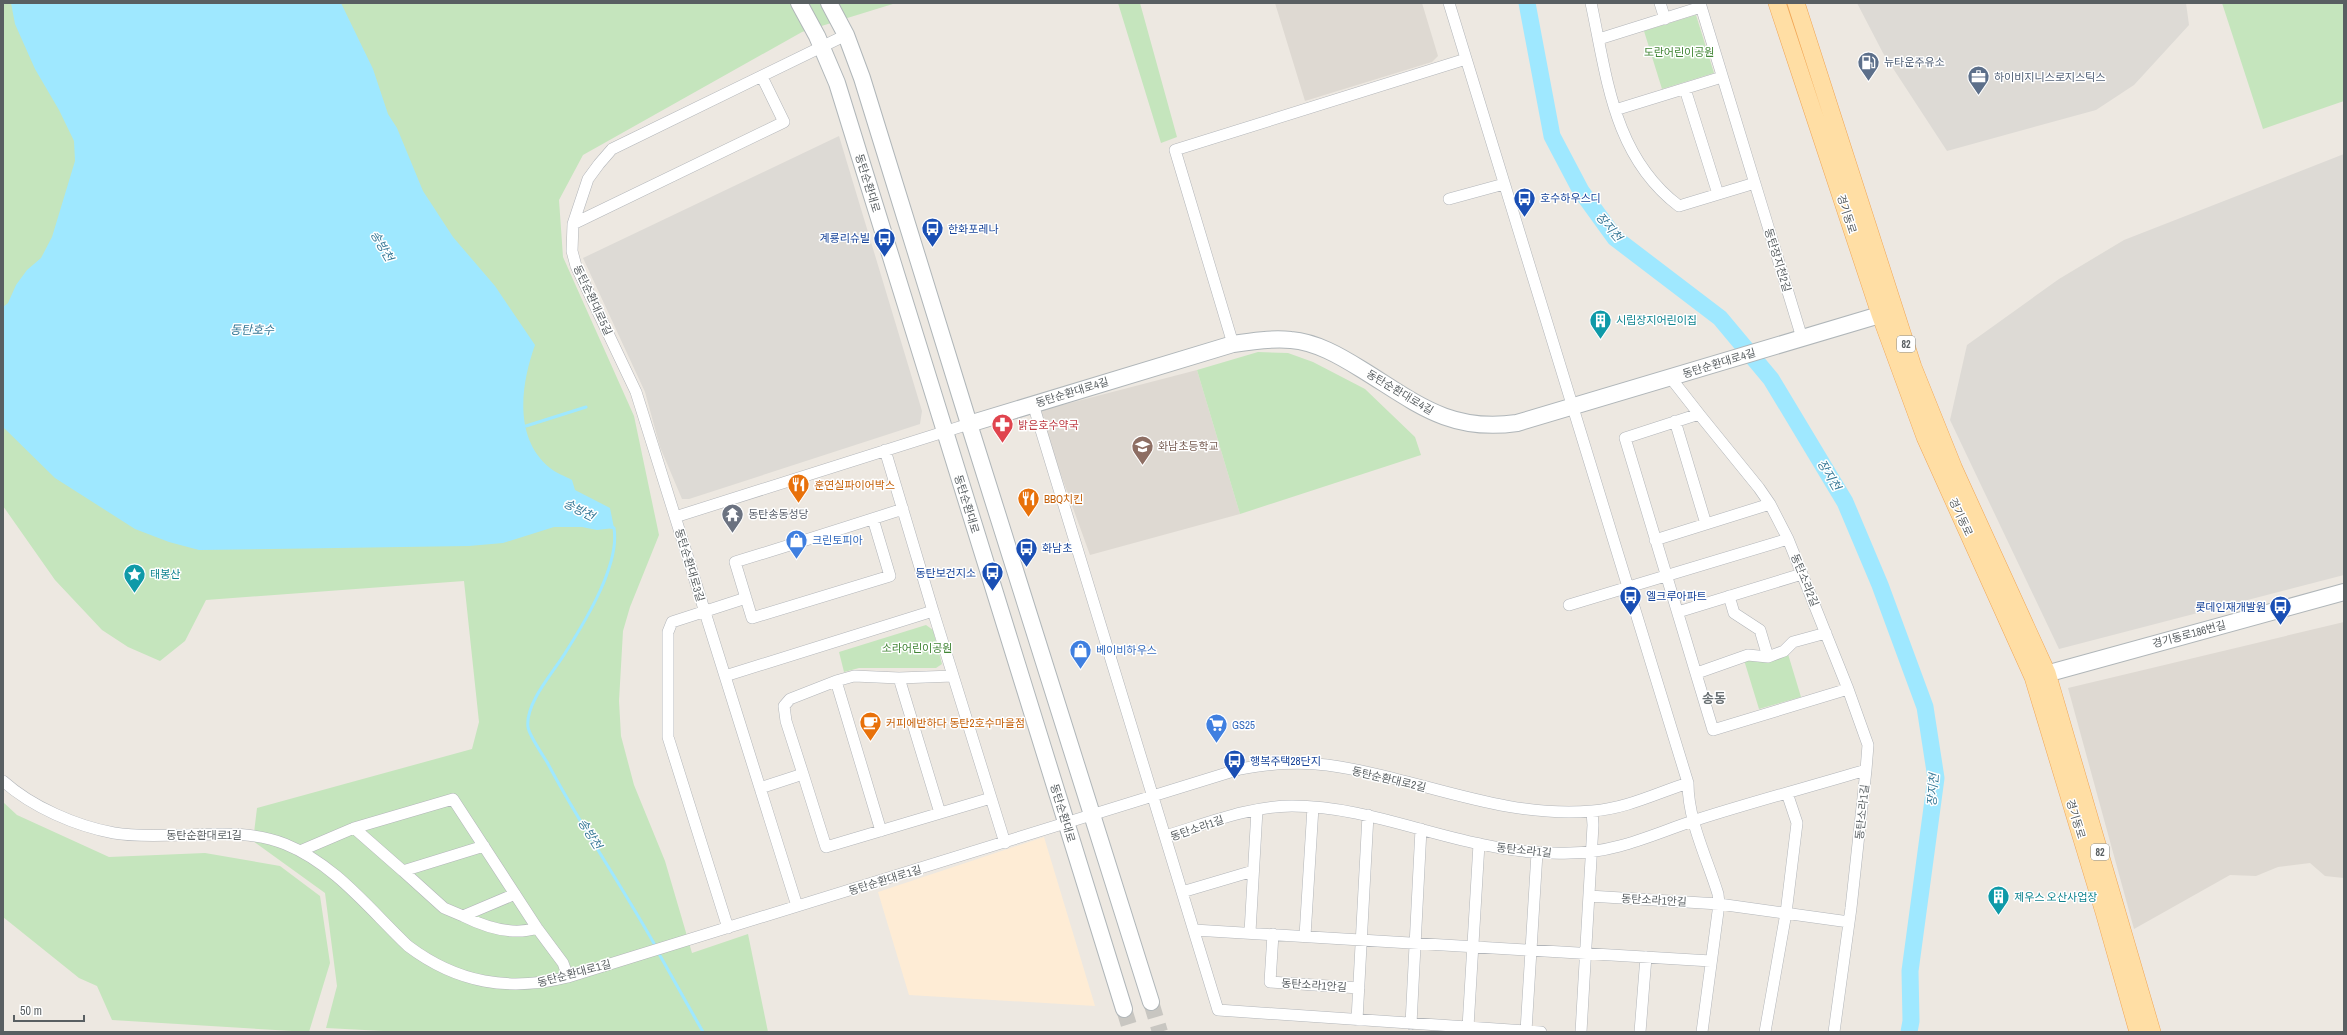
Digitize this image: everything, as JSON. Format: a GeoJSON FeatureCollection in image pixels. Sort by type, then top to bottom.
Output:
{"type":"FeatureCollection","features":[{"type":"Feature","properties":{"kind":"main road","name":"동탄순환대로"},"geometry":{"type":"LineString","coordinates":[[799,3],[823,48],[840,90],[962,490],[1124,1009]]}},
{"type":"Feature","properties":{"kind":"main road"},"geometry":{"type":"LineString","coordinates":[[829,3],[846,35],[862,78],[953,375],[1151,1002]]}},
{"type":"Feature","properties":{"kind":"main road","name":"경기동로"},"geometry":{"type":"LineString","coordinates":[[1777,3],[1888,313]]}},
{"type":"Feature","properties":{"kind":"main road","name":"경기동로"},"geometry":{"type":"LineString","coordinates":[[1796,3],[1925,437],[2040,675],[2152,1032]]}},
{"type":"Feature","properties":{"kind":"main road","name":"동탄순환대로4길"},"geometry":{"type":"LineString","coordinates":[[969,424],[1233,344],[1265,340],[1292,340],[1316,346],[1340,356],[1426,409],[1447,419],[1473,425],[1493,427],[1517,423],[1888,313]]}},
{"type":"Feature","properties":{"kind":"main road"},"geometry":{"type":"LineString","coordinates":[[929,382],[937,387],[947,387],[953,375]]}},
{"type":"Feature","properties":{"kind":"main road"},"geometry":{"type":"LineString","coordinates":[[962,490],[969,480],[978,479],[996,528],[1012,560]]}},
{"type":"Feature","properties":{"kind":"main road","name":"경기동로186번길"},"geometry":{"type":"LineString","coordinates":[[2040,675],[2344,592]]}},
{"type":"Feature","properties":{"kind":"main road","name":"경기동로"},"geometry":{"type":"LineString","coordinates":[[2040,675],[2138,1032]]}},
{"type":"Feature","properties":{"kind":"street"},"geometry":{"type":"LineString","coordinates":[[1449,3],[1688,783],[1688,798],[1694,821],[1718,894],[1719,904],[1702,1032]]}},
{"type":"Feature","properties":{"kind":"street"},"geometry":{"type":"LineString","coordinates":[[1592,3],[1605,77],[1615,110],[1628,144],[1649,177],[1666,196],[1679,206],[1755,182]]}},
{"type":"Feature","properties":{"kind":"street"},"geometry":{"type":"LineString","coordinates":[[1660,3],[1665,19]]}},
{"type":"Feature","properties":{"kind":"street","name":"동탄장지천2길"},"geometry":{"type":"LineString","coordinates":[[1599,39],[1665,19],[1700,5],[1802,338]]}},
{"type":"Feature","properties":{"kind":"street","name":"동탄순환대로5길"},"geometry":{"type":"LineString","coordinates":[[675,517],[636,392],[576,266],[572,251],[573,224],[588,179],[612,149],[823,48],[846,35]]}},
{"type":"Feature","properties":{"kind":"street"},"geometry":{"type":"LineString","coordinates":[[1233,344],[1175,150],[1466,59]]}},
{"type":"Feature","properties":{"kind":"street"},"geometry":{"type":"LineString","coordinates":[[573,224],[784,122],[762,77]]}},
{"type":"Feature","properties":{"kind":"street"},"geometry":{"type":"LineString","coordinates":[[1615,110],[1722,77]]}},
{"type":"Feature","properties":{"kind":"street"},"geometry":{"type":"LineString","coordinates":[[1685,89],[1718,194]]}},
{"type":"Feature","properties":{"kind":"street"},"geometry":{"type":"LineString","coordinates":[[1449,199],[1504,184]]}},
{"type":"Feature","properties":{"kind":"street","name":"동탄소라2길"},"geometry":{"type":"LineString","coordinates":[[1670,377],[1759,488],[1770,504],[1788,539],[1826,633],[1868,745],[1866,770]]}},
{"type":"Feature","properties":{"kind":"street"},"geometry":{"type":"LineString","coordinates":[[1033,404],[1165,836]]}},
{"type":"Feature","properties":{"kind":"street"},"geometry":{"type":"LineString","coordinates":[[1699,414],[1624,438],[1697,673],[1713,730],[1848,690]]}},
{"type":"Feature","properties":{"kind":"street"},"geometry":{"type":"LineString","coordinates":[[1675,421],[1706,524]]}},
{"type":"Feature","properties":{"kind":"street","name":"동탄순환대로3길"},"geometry":{"type":"LineString","coordinates":[[797,906],[675,517],[969,424]]}},
{"type":"Feature","properties":{"kind":"street"},"geometry":{"type":"LineString","coordinates":[[885,450],[1005,843]]}},
{"type":"Feature","properties":{"kind":"street"},"geometry":{"type":"LineString","coordinates":[[1655,540],[1770,504]]}},
{"type":"Feature","properties":{"kind":"street"},"geometry":{"type":"LineString","coordinates":[[873,519],[890,576],[752,618],[735,562],[903,509]]}},
{"type":"Feature","properties":{"kind":"street"},"geometry":{"type":"LineString","coordinates":[[1569,605],[1788,539]]}},
{"type":"Feature","properties":{"kind":"street"},"geometry":{"type":"LineString","coordinates":[[1678,612],[1802,574]]}},
{"type":"Feature","properties":{"kind":"street"},"geometry":{"type":"LineString","coordinates":[[1729,596],[1734,613],[1760,630],[1768,657]]}},
{"type":"Feature","properties":{"kind":"street"},"geometry":{"type":"LineString","coordinates":[[728,928],[668,737],[668,632],[672,622],[746,598]]}},
{"type":"Feature","properties":{"kind":"street"},"geometry":{"type":"LineString","coordinates":[[725,676],[933,611]]}},
{"type":"Feature","properties":{"kind":"street"},"geometry":{"type":"LineString","coordinates":[[1697,673],[1748,655],[1768,657],[1784,651],[1793,642],[1826,633]]}},
{"type":"Feature","properties":{"kind":"street"},"geometry":{"type":"LineString","coordinates":[[953,676],[899,678],[854,676],[836,681],[790,699],[784,706],[786,722],[826,847],[991,798]]}},
{"type":"Feature","properties":{"kind":"street"},"geometry":{"type":"LineString","coordinates":[[899,678],[940,813]]}},
{"type":"Feature","properties":{"kind":"street"},"geometry":{"type":"LineString","coordinates":[[836,681],[881,831]]}},
{"type":"Feature","properties":{"kind":"street","name":"동탄순환대로2길"},"geometry":{"type":"LineString","coordinates":[[1092,816],[1240,769],[1277,763],[1328,765],[1511,808],[1553,812],[1592,812],[1617,807],[1688,783]]}},
{"type":"Feature","properties":{"kind":"street","name":"동탄소라1길"},"geometry":{"type":"LineString","coordinates":[[1540,1032],[1218,1010],[1165,836],[1257,810],[1290,806],[1313,807],[1368,815],[1479,844],[1537,853],[1592,852],[1633,844],[1694,821],[1866,770],[1849,922],[1834,1032]]}},
{"type":"Feature","properties":{"kind":"street"},"geometry":{"type":"LineString","coordinates":[[760,788],[803,774]]}},
{"type":"Feature","properties":{"kind":"street","name":"동탄순환대로1길"},"geometry":{"type":"LineString","coordinates":[[3,781],[30,800],[52,812],[95,829],[116,833],[160,835],[237,833],[261,837],[300,851],[325,866],[408,946],[435,964],[465,977],[497,983],[529,984],[568,977],[1092,816]]}},
{"type":"Feature","properties":{"kind":"street"},"geometry":{"type":"LineString","coordinates":[[1765,1032],[1786,913],[1797,823],[1787,793]]}},
{"type":"Feature","properties":{"kind":"street"},"geometry":{"type":"LineString","coordinates":[[300,851],[354,828],[453,799],[537,928],[563,963],[568,977]]}},
{"type":"Feature","properties":{"kind":"street"},"geometry":{"type":"LineString","coordinates":[[1305,936],[1313,807]]}},
{"type":"Feature","properties":{"kind":"street"},"geometry":{"type":"LineString","coordinates":[[1250,932],[1257,810]]}},
{"type":"Feature","properties":{"kind":"street"},"geometry":{"type":"LineString","coordinates":[[1581,1032],[1592,852],[1592,812]]}},
{"type":"Feature","properties":{"kind":"street","name":"동탄소라1안길"},"geometry":{"type":"LineString","coordinates":[[1357,1020],[1368,815]]}},
{"type":"Feature","properties":{"kind":"street"},"geometry":{"type":"LineString","coordinates":[[354,828],[444,908],[485,927],[528,932],[537,928]]}},
{"type":"Feature","properties":{"kind":"street"},"geometry":{"type":"LineString","coordinates":[[1411,1024],[1421,829]]}},
{"type":"Feature","properties":{"kind":"street"},"geometry":{"type":"LineString","coordinates":[[1468,1027],[1479,844]]}},
{"type":"Feature","properties":{"kind":"street"},"geometry":{"type":"LineString","coordinates":[[403,871],[484,846]]}},
{"type":"Feature","properties":{"kind":"street"},"geometry":{"type":"LineString","coordinates":[[1526,1031],[1537,853]]}},
{"type":"Feature","properties":{"kind":"street"},"geometry":{"type":"LineString","coordinates":[[1182,892],[1253,871]]}},
{"type":"Feature","properties":{"kind":"street"},"geometry":{"type":"LineString","coordinates":[[463,916],[515,894]]}},
{"type":"Feature","properties":{"kind":"street","name":"동탄소라1안길"},"geometry":{"type":"LineString","coordinates":[[1589,896],[1719,904],[1849,922]]}},
{"type":"Feature","properties":{"kind":"street"},"geometry":{"type":"LineString","coordinates":[[1194,930],[1250,932],[1711,961]]}},
{"type":"Feature","properties":{"kind":"street","name":"동탄소라1안길"},"geometry":{"type":"LineString","coordinates":[[1273,934],[1270,982],[1359,988]]}},
{"type":"Feature","properties":{"kind":"street"},"geometry":{"type":"LineString","coordinates":[[1640,1032],[1646,957]]}},
{"type":"Feature","properties":{"kind":"shaded area"},"geometry":{"type":"Polygon","coordinates":[[[1275,3],[1422,3],[1438,56],[1432,62],[1305,101],[1275,3]]]}},
{"type":"Feature","properties":{"kind":"shaded area"},"geometry":{"type":"Polygon","coordinates":[[[1857,3],[2186,3],[2189,25],[2134,85],[2096,110],[1947,151],[1883,53],[1857,3]]]}},
{"type":"Feature","properties":{"kind":"shaded area"},"geometry":{"type":"Polygon","coordinates":[[[839,136],[922,411],[920,424],[689,499],[682,499],[660,447],[645,392],[583,258],[839,136]]]}},
{"type":"Feature","properties":{"kind":"shaded area"},"geometry":{"type":"Polygon","coordinates":[[[2344,154],[2344,575],[2059,649],[1950,420],[1967,345],[2059,279],[2124,240],[2344,154]]]}},
{"type":"Feature","properties":{"kind":"shaded area","name":"화남초등학교"},"geometry":{"type":"Polygon","coordinates":[[[1197,370],[1240,514],[1090,555],[1040,417],[1043,410],[1197,370]]]}},
{"type":"Feature","properties":{"kind":"shaded area"},"geometry":{"type":"Polygon","coordinates":[[[2344,622],[2344,878],[2325,876],[2310,863],[2278,867],[2256,876],[2230,875],[2134,929],[2068,688],[2344,622]]]}},
{"type":"Feature","properties":{"kind":"shaded area"},"geometry":{"type":"Polygon","coordinates":[[[1044,837],[1095,1006],[909,995],[878,892],[1044,837]]]}},
{"type":"Feature","properties":{"kind":"green space"},"geometry":{"type":"Polygon","coordinates":[[[3,3],[896,3],[802,32],[583,155],[559,200],[563,257],[634,416],[659,535],[630,607],[623,631],[619,701],[621,736],[634,785],[665,861],[692,953],[748,934],[768,1032],[402,1032],[326,1028],[337,986],[325,893],[253,841],[257,808],[472,749],[479,722],[464,581],[206,600],[185,641],[160,661],[128,647],[102,630],[55,580],[3,506],[3,3]]]}},
{"type":"Feature","properties":{"kind":"green space"},"geometry":{"type":"Polygon","coordinates":[[[1118,3],[1140,3],[1177,137],[1161,143],[1118,3]]]}},
{"type":"Feature","properties":{"kind":"green space"},"geometry":{"type":"Polygon","coordinates":[[[2222,3],[2344,3],[2344,101],[2263,129],[2222,3]]]}},
{"type":"Feature","properties":{"kind":"green space","name":"도란어린이공원"},"geometry":{"type":"Polygon","coordinates":[[[1696,15],[1714,73],[1662,89],[1644,31],[1696,15]]]}},
{"type":"Feature","properties":{"kind":"green space"},"geometry":{"type":"Polygon","coordinates":[[[1258,352],[1288,353],[1313,362],[1365,389],[1415,437],[1421,455],[1240,514],[1197,370],[1258,352]]]}},
{"type":"Feature","properties":{"kind":"green space","name":"소라어린이공원"},"geometry":{"type":"Polygon","coordinates":[[[926,625],[933,630],[942,664],[936,668],[859,668],[844,672],[839,652],[926,625]]]}},
{"type":"Feature","properties":{"kind":"green space"},"geometry":{"type":"Polygon","coordinates":[[[1788,654],[1801,697],[1759,709],[1744,660],[1788,654]]]}},
{"type":"Feature","properties":{"kind":"green space"},"geometry":{"type":"Polygon","coordinates":[[[3,802],[17,815],[109,857],[205,853],[280,866],[320,896],[330,963],[309,1032],[112,1020],[97,986],[79,978],[3,917],[3,802]]]}},
{"type":"Feature","properties":{"kind":"water","name":"동탄호수"},"geometry":{"type":"Polygon","coordinates":[[[11,3],[341,3],[373,69],[388,114],[397,128],[423,191],[453,237],[495,286],[535,345],[526,376],[523,410],[525,426],[530,442],[538,456],[550,468],[572,480],[575,490],[610,508],[614,528],[597,530],[582,527],[554,527],[503,543],[469,546],[199,550],[169,542],[135,529],[55,478],[3,427],[3,307],[8,303],[16,285],[27,270],[41,258],[52,237],[75,161],[74,141],[59,110],[35,69],[15,24],[11,3]]]}},
{"type":"Feature","properties":{"kind":"waterway","name":"장지천"},"geometry":{"type":"LineString","coordinates":[[1527,3],[1552,136],[1581,191],[1615,238],[1720,318],[1771,379],[1845,502],[1880,585],[1925,707],[1936,778],[1910,971],[1911,1021],[1909,1032]]}},
{"type":"Feature","properties":{"kind":"waterway"},"geometry":{"type":"LineString","coordinates":[[526,426],[586,407]]}},
{"type":"Feature","properties":{"kind":"waterway","name":"송방천"},"geometry":{"type":"LineString","coordinates":[[611,527],[614,528],[614,542],[612,558],[607,575],[592,608],[575,638],[536,697],[528,717],[528,727],[533,739],[573,809],[656,947]]}},
{"type":"Feature","properties":{"kind":"waterway","name":"송방천"},"geometry":{"type":"LineString","coordinates":[[658,952],[703,1032]]}},
{"type":"Feature","properties":{"kind":"tunnel"},"geometry":{"type":"LineString","coordinates":[[1151,1002],[1160,1032]]}},
{"type":"Feature","properties":{"kind":"tunnel"},"geometry":{"type":"LineString","coordinates":[[1124,1009],[1131,1032]]}},
{"type":"Feature","properties":{"kind":"place","name":"뉴타운주유소"},"geometry":{"type":"Point","coordinates":[1869,82]}},
{"type":"Feature","properties":{"kind":"place","name":"하이비지니스로지스틱스"},"geometry":{"type":"Point","coordinates":[1978,96]}},
{"type":"Feature","properties":{"kind":"place","name":"호수하우스디"},"geometry":{"type":"Point","coordinates":[1524,218]}},
{"type":"Feature","properties":{"kind":"place","name":"한화포레나"},"geometry":{"type":"Point","coordinates":[933,248]}},
{"type":"Feature","properties":{"kind":"place","name":"계룡리슈빌"},"geometry":{"type":"Point","coordinates":[885,258]}},
{"type":"Feature","properties":{"kind":"place","name":"시립장지어린이집"},"geometry":{"type":"Point","coordinates":[1600,340]}},
{"type":"Feature","properties":{"kind":"place","name":"밝은호수약국"},"geometry":{"type":"Point","coordinates":[1002,444]}},
{"type":"Feature","properties":{"kind":"place","name":"화남초등학교"},"geometry":{"type":"Point","coordinates":[1142,466]}},
{"type":"Feature","properties":{"kind":"place","name":"훈연실파이어박스"},"geometry":{"type":"Point","coordinates":[799,504]}},
{"type":"Feature","properties":{"kind":"place","name":"BBQ치킨"},"geometry":{"type":"Point","coordinates":[1028,518]}},
{"type":"Feature","properties":{"kind":"place","name":"동탄송동성당"},"geometry":{"type":"Point","coordinates":[732,534]}},
{"type":"Feature","properties":{"kind":"place","name":"크린토피아"},"geometry":{"type":"Point","coordinates":[797,560]}},
{"type":"Feature","properties":{"kind":"place","name":"화남초"},"geometry":{"type":"Point","coordinates":[1026,568]}},
{"type":"Feature","properties":{"kind":"place","name":"동탄보건지소"},"geometry":{"type":"Point","coordinates":[992,592]}},
{"type":"Feature","properties":{"kind":"place","name":"태봉산"},"geometry":{"type":"Point","coordinates":[135,594]}},
{"type":"Feature","properties":{"kind":"place","name":"엘크루아파트"},"geometry":{"type":"Point","coordinates":[1631,616]}},
{"type":"Feature","properties":{"kind":"place","name":"롯데인재개발원"},"geometry":{"type":"Point","coordinates":[2281,626]}},
{"type":"Feature","properties":{"kind":"place","name":"베이비하우스"},"geometry":{"type":"Point","coordinates":[1081,670]}},
{"type":"Feature","properties":{"kind":"place","name":"커피에반하다 동탄2호수마을점"},"geometry":{"type":"Point","coordinates":[870,742]}},
{"type":"Feature","properties":{"kind":"place","name":"GS25"},"geometry":{"type":"Point","coordinates":[1216,744]}},
{"type":"Feature","properties":{"kind":"place","name":"행복주택28단지"},"geometry":{"type":"Point","coordinates":[1234,780]}},
{"type":"Feature","properties":{"kind":"place","name":"제우스 오산사업장"},"geometry":{"type":"Point","coordinates":[1998,916]}},
{"type":"Feature","properties":{"kind":"district","name":"송동"},"geometry":{"type":"Point","coordinates":[1714,698]}}]}
